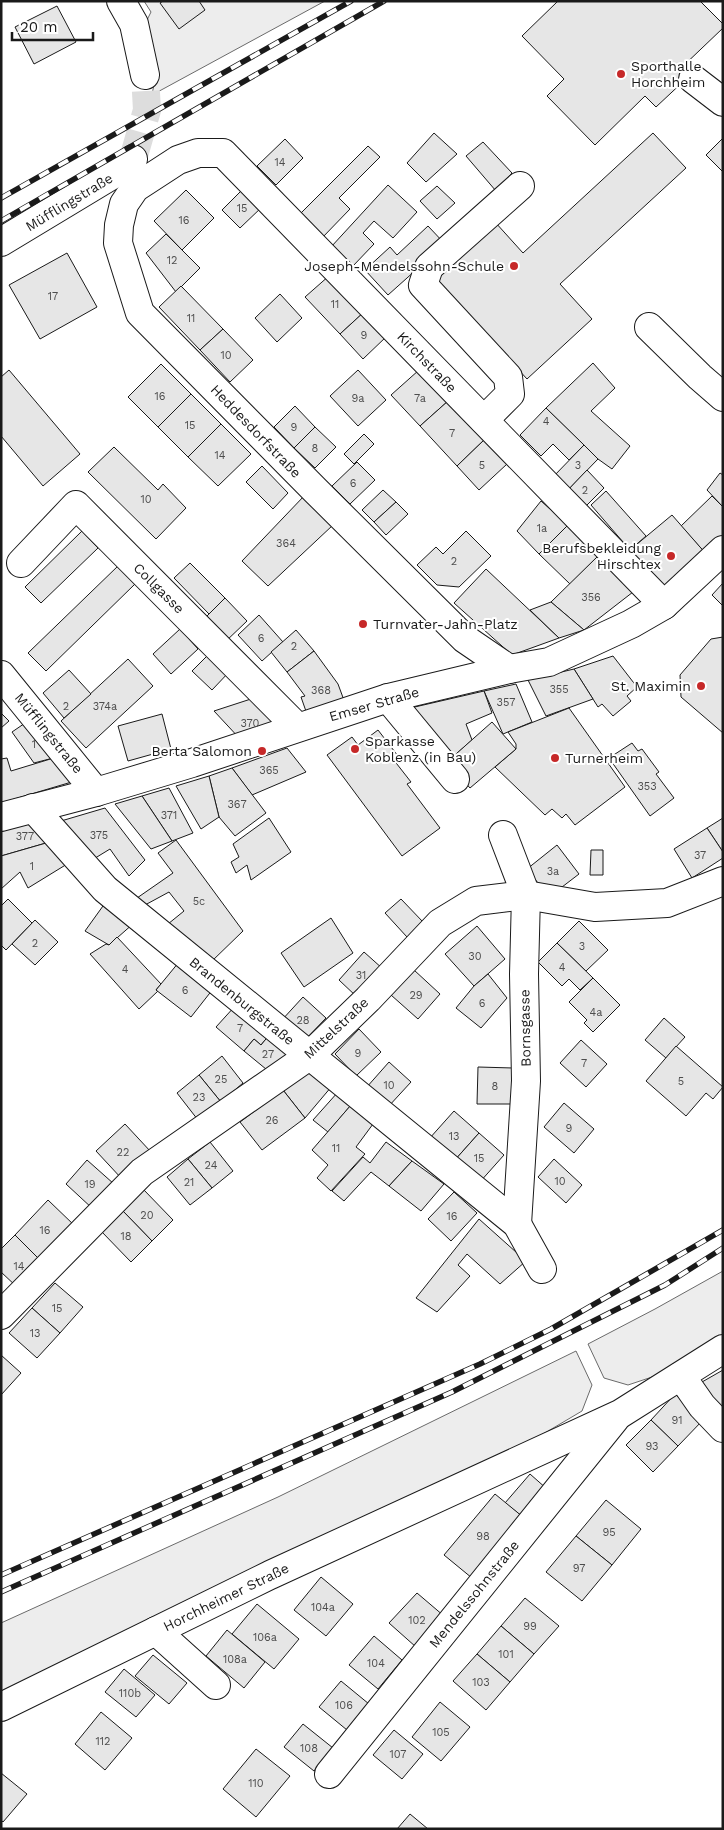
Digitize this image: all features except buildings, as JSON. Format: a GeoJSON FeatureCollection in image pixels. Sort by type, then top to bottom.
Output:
{"type":"FeatureCollection","features":[{"type":"Feature","properties":{"kind":"street"},"geometry":{"type":"LineString","coordinates":[[121,1],[134,24],[145,75]]}},
{"type":"Feature","properties":{"kind":"street"},"geometry":{"type":"LineString","coordinates":[[692,79],[723,102]]}},
{"type":"Feature","properties":{"kind":"street","name":"Kirchstraße"},"geometry":{"type":"LineString","coordinates":[[178,160],[198,153],[224,153],[664,605]]}},
{"type":"Feature","properties":{"kind":"street","name":"Müfflingstraße"},"geometry":{"type":"LineString","coordinates":[[1,242],[132,163],[133,159]]}},
{"type":"Feature","properties":{"kind":"street","name":"Heddesdorfstraße"},"geometry":{"type":"LineString","coordinates":[[178,160],[135,188],[124,204],[118,225],[118,243],[140,313],[465,639],[509,669]]}},
{"type":"Feature","properties":{"kind":"street"},"geometry":{"type":"LineString","coordinates":[[484,420],[510,394],[508,377],[423,285],[429,266],[520,186]]}},
{"type":"Feature","properties":{"kind":"street"},"geometry":{"type":"LineString","coordinates":[[649,327],[723,397]]}},
{"type":"Feature","properties":{"kind":"street","name":"Collgasse"},"geometry":{"type":"LineString","coordinates":[[21,563],[76,505],[297,727]]}},
{"type":"Feature","properties":{"kind":"street","name":"Emser Straße"},"geometry":{"type":"LineString","coordinates":[[1,817],[96,792],[192,763],[388,698],[509,669],[549,662],[631,624],[664,605],[723,550]]}},
{"type":"Feature","properties":{"kind":"street","name":"Müfflingstraße"},"geometry":{"type":"LineString","coordinates":[[1,675],[96,792]]}},
{"type":"Feature","properties":{"kind":"street"},"geometry":{"type":"LineString","coordinates":[[388,698],[455,779]]}},
{"type":"Feature","properties":{"kind":"street","name":"Brandenburgstraße"},"geometry":{"type":"LineString","coordinates":[[33,808],[105,889],[518,1224],[542,1268]]}},
{"type":"Feature","properties":{"kind":"street","name":"Bornsgasse"},"geometry":{"type":"LineString","coordinates":[[503,835],[526,895],[524,974],[526,1081],[518,1224]]}},
{"type":"Feature","properties":{"kind":"street","name":"Mittelstraße"},"geometry":{"type":"LineString","coordinates":[[1,1315],[142,1172],[309,1056],[368,999],[440,923],[476,901],[526,895],[594,907],[667,903],[723,881]]}},
{"type":"Feature","properties":{"kind":"street","name":"Mendelssohnstraße"},"geometry":{"type":"LineString","coordinates":[[453,1490],[620,1414],[723,1349]]}},
{"type":"Feature","properties":{"kind":"street"},"geometry":{"type":"LineString","coordinates":[[681,1376],[702,1406],[723,1428]]}},
{"type":"Feature","properties":{"kind":"street","name":"Mendelssohnstraße"},"geometry":{"type":"LineString","coordinates":[[329,1774],[620,1414]]}},
{"type":"Feature","properties":{"kind":"street","name":"Horchheimer Straße"},"geometry":{"type":"LineString","coordinates":[[1,1707],[270,1575],[453,1490]]}},
{"type":"Feature","properties":{"kind":"street"},"geometry":{"type":"LineString","coordinates":[[156,1631],[216,1685]]}},
{"type":"Feature","properties":{"kind":"shaded area"},"geometry":{"type":"Polygon","coordinates":[[[144,1],[325,1],[152,95],[156,73],[146,22],[151,12],[144,1]]]}},
{"type":"Feature","properties":{"kind":"shaded area"},"geometry":{"type":"Polygon","coordinates":[[[723,1271],[723,1338],[655,1376],[628,1385],[604,1378],[588,1344],[723,1271]]]}},
{"type":"Feature","properties":{"kind":"shaded area"},"geometry":{"type":"Polygon","coordinates":[[[576,1351],[592,1385],[582,1411],[516,1450],[1,1694],[1,1623],[278,1497],[576,1351]]]}},
{"type":"Feature","properties":{"kind":"tunnel"},"geometry":{"type":"LineString","coordinates":[[133,159],[147,110],[145,75]]}},
{"type":"Feature","properties":{"kind":"railway"},"geometry":{"type":"LineString","coordinates":[[1,198],[351,1]]}},
{"type":"Feature","properties":{"kind":"railway"},"geometry":{"type":"LineString","coordinates":[[1,221],[384,1]]}},
{"type":"Feature","properties":{"kind":"railway"},"geometry":{"type":"LineString","coordinates":[[1,1575],[480,1364],[551,1329],[723,1230]]}},
{"type":"Feature","properties":{"kind":"railway"},"geometry":{"type":"LineString","coordinates":[[1,1592],[452,1392],[665,1285],[723,1248]]}},
{"type":"Feature","properties":{"kind":"place","name":"Sporthalle Horchheim"},"geometry":{"type":"Point","coordinates":[621,74]}},
{"type":"Feature","properties":{"kind":"place","name":"Joseph-Mendelssohn-Schule"},"geometry":{"type":"Point","coordinates":[514,266]}},
{"type":"Feature","properties":{"kind":"place","name":"Berufsbekleidung Hirschtex"},"geometry":{"type":"Point","coordinates":[671,556]}},
{"type":"Feature","properties":{"kind":"place","name":"Turnvater-Jahn-Platz"},"geometry":{"type":"Point","coordinates":[363,624]}},
{"type":"Feature","properties":{"kind":"place","name":"St. Maximin"},"geometry":{"type":"Point","coordinates":[701,686]}},
{"type":"Feature","properties":{"kind":"place","name":"Sparkasse Koblenz (in Bau)"},"geometry":{"type":"Point","coordinates":[355,749]}},
{"type":"Feature","properties":{"kind":"place","name":"Berta Salomon"},"geometry":{"type":"Point","coordinates":[262,751]}},
{"type":"Feature","properties":{"kind":"place","name":"Turnerheim"},"geometry":{"type":"Point","coordinates":[555,758]}}]}
